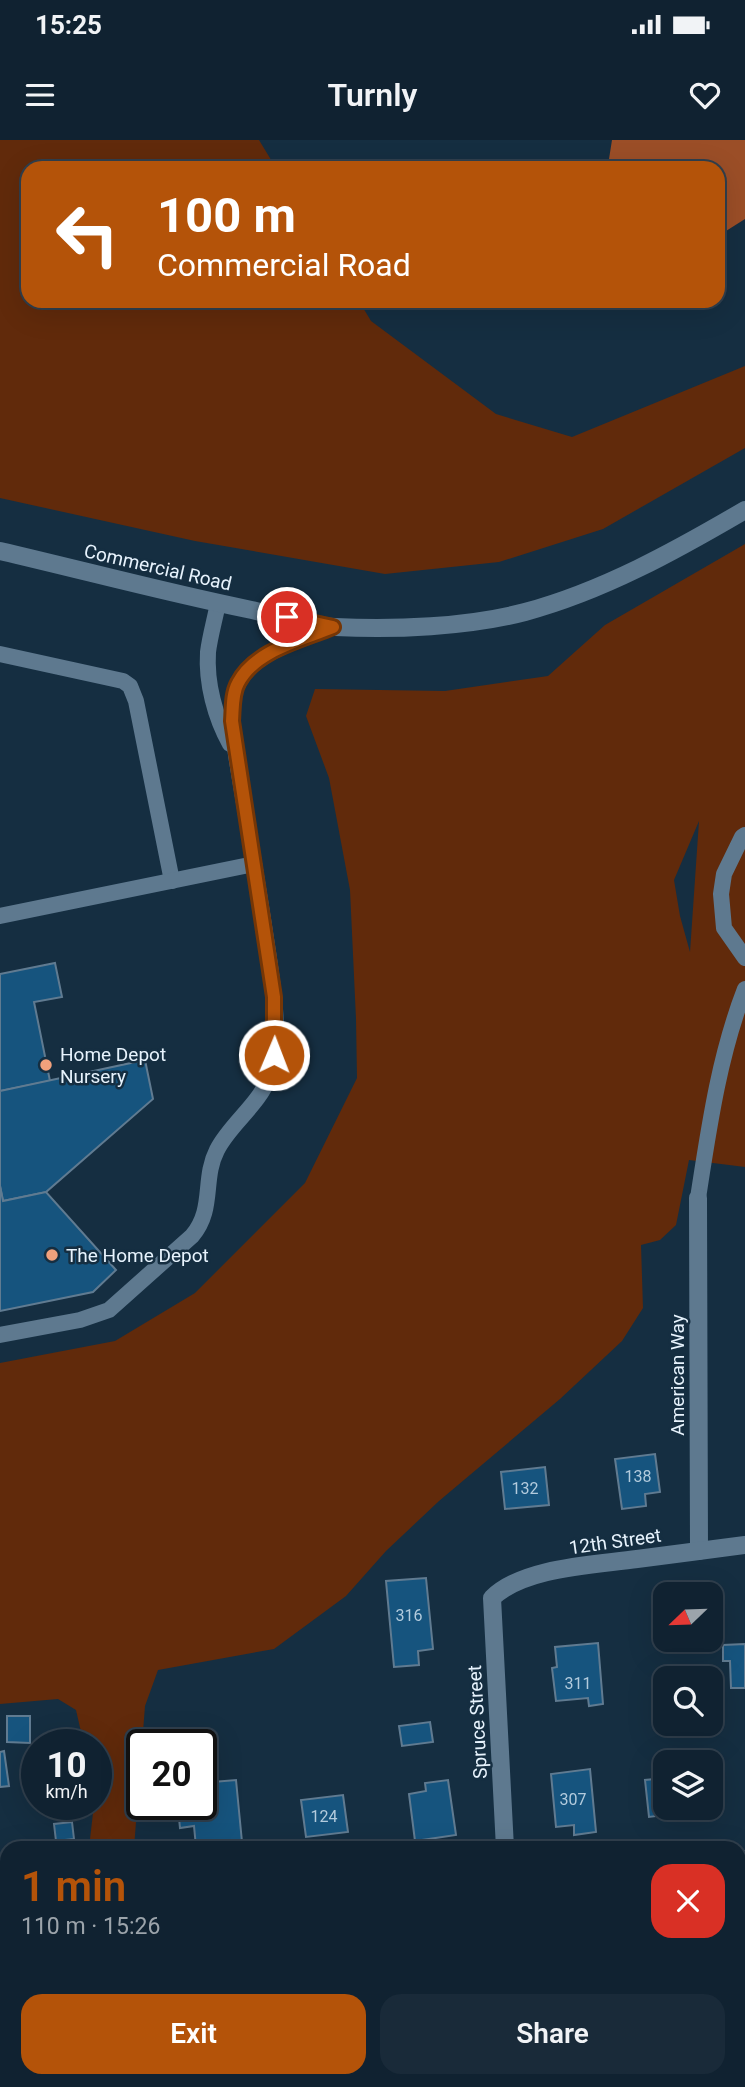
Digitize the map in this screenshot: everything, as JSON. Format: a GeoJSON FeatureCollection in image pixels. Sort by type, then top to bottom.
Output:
{"type":"FeatureCollection","features":[{"type":"Feature","properties":{"kind":"street","name":"Commercial Road"},"geometry":{"type":"LineString","coordinates":[[0,551],[218,603],[333,627],[428,625],[481,621],[526,612],[603,585],[683,546],[745,510]]}},
{"type":"Feature","properties":{"kind":"street","name":"American Way"},"geometry":{"type":"LineString","coordinates":[[698,1198],[699,1551]]}},
{"type":"Feature","properties":{"kind":"street","name":"12th Street"},"geometry":{"type":"LineString","coordinates":[[495,1595],[521,1580],[565,1568],[745,1545]]}},
{"type":"Feature","properties":{"kind":"street","name":"Spruce Street"},"geometry":{"type":"LineString","coordinates":[[495,1595],[492,1598],[505,1841]]}},
{"type":"Feature","properties":{"kind":"lane"},"geometry":{"type":"LineString","coordinates":[[218,603],[208,651],[209,676],[224,734],[236,755]]}},
{"type":"Feature","properties":{"kind":"lane"},"geometry":{"type":"LineString","coordinates":[[0,1335],[95,1316],[109,1310],[202,1224],[211,1164],[217,1149],[261,1093],[269,1077],[274,1055],[274,997],[236,755],[232,721],[234,696],[244,674],[271,652],[333,627]]}},
{"type":"Feature","properties":{"kind":"lane"},"geometry":{"type":"LineString","coordinates":[[0,654],[122,681],[130,686],[136,701],[172,881]]}},
{"type":"Feature","properties":{"kind":"lane"},"geometry":{"type":"LineString","coordinates":[[745,835],[724,874],[721,894],[724,928],[745,958]]}},
{"type":"Feature","properties":{"kind":"lane"},"geometry":{"type":"LineString","coordinates":[[0,916],[254,864]]}},
{"type":"Feature","properties":{"kind":"lane"},"geometry":{"type":"LineString","coordinates":[[698,1198],[713,1099],[745,989]]}},
{"type":"Feature","properties":{"kind":"shaded area"},"geometry":{"type":"Polygon","coordinates":[[[0,140],[259,140],[272,161],[21,161],[21,308],[363,308],[371,321],[496,414],[572,437],[745,366],[745,448],[603,529],[499,562],[385,574],[195,541],[0,498],[0,140]]]}},
{"type":"Feature","properties":{"kind":"shaded area"},"geometry":{"type":"Polygon","coordinates":[[[612,140],[745,140],[745,219],[725,231],[725,161],[609,159],[612,140]]]}},
{"type":"Feature","properties":{"kind":"shaded area"},"geometry":{"type":"Polygon","coordinates":[[[745,544],[745,1167],[689,1160],[676,1225],[660,1240],[641,1245],[643,1308],[622,1341],[560,1399],[439,1501],[386,1551],[346,1596],[274,1649],[158,1670],[145,1706],[143,1729],[126,1729],[126,1820],[136,1820],[135,1841],[90,1841],[92,1820],[112,1820],[112,1729],[80,1729],[76,1710],[58,1699],[0,1704],[0,1363],[115,1341],[195,1293],[305,1183],[357,1078],[350,890],[329,778],[306,716],[315,689],[445,691],[548,676],[605,625],[745,544]],[[699,821],[674,880],[680,916],[690,952],[699,821]]]}},
{"type":"Feature","properties":{"kind":"building"},"geometry":{"type":"Polygon","coordinates":[[[55,963],[62,997],[34,1002],[50,1081],[0,1091],[0,974],[55,963]]]}},
{"type":"Feature","properties":{"kind":"building"},"geometry":{"type":"Polygon","coordinates":[[[145,1060],[153,1099],[46,1192],[3,1201],[0,1186],[0,1091],[145,1060]]]}},
{"type":"Feature","properties":{"kind":"building","name":"The Home Depot"},"geometry":{"type":"Polygon","coordinates":[[[0,1186],[3,1201],[46,1192],[116,1270],[93,1292],[0,1311],[0,1186]]]}},
{"type":"Feature","properties":{"kind":"building"},"geometry":{"type":"Polygon","coordinates":[[[655,1454],[660,1492],[645,1494],[646,1506],[622,1509],[615,1459],[655,1454]]]}},
{"type":"Feature","properties":{"kind":"building"},"geometry":{"type":"Polygon","coordinates":[[[545,1467],[549,1505],[505,1509],[501,1472],[545,1467]]]}},
{"type":"Feature","properties":{"kind":"building"},"geometry":{"type":"Polygon","coordinates":[[[426,1578],[433,1649],[418,1651],[419,1665],[394,1667],[386,1581],[426,1578]]]}},
{"type":"Feature","properties":{"kind":"building"},"geometry":{"type":"Polygon","coordinates":[[[598,1643],[603,1704],[589,1706],[588,1698],[556,1701],[552,1668],[557,1667],[555,1647],[598,1643]]]}},
{"type":"Feature","properties":{"kind":"building"},"geometry":{"type":"Polygon","coordinates":[[[745,1644],[745,1688],[731,1688],[730,1661],[723,1661],[723,1645],[745,1644]]]}},
{"type":"Feature","properties":{"kind":"building"},"geometry":{"type":"Polygon","coordinates":[[[7,1716],[30,1716],[30,1729],[21,1729],[21,1743],[7,1742],[7,1716]]]}},
{"type":"Feature","properties":{"kind":"building"},"geometry":{"type":"Polygon","coordinates":[[[430,1722],[433,1742],[402,1746],[399,1726],[430,1722]]]}},
{"type":"Feature","properties":{"kind":"building"},"geometry":{"type":"Polygon","coordinates":[[[4,1751],[9,1786],[0,1787],[0,1752],[4,1751]]]}},
{"type":"Feature","properties":{"kind":"building"},"geometry":{"type":"Polygon","coordinates":[[[590,1769],[596,1832],[574,1835],[574,1825],[556,1827],[551,1774],[590,1769]]]}},
{"type":"Feature","properties":{"kind":"building"},"geometry":{"type":"Polygon","coordinates":[[[653,1779],[653,1816],[649,1817],[645,1780],[653,1779]]]}},
{"type":"Feature","properties":{"kind":"building"},"geometry":{"type":"Polygon","coordinates":[[[236,1780],[242,1841],[195,1841],[194,1826],[180,1828],[179,1820],[217,1820],[217,1782],[236,1780]]]}},
{"type":"Feature","properties":{"kind":"building"},"geometry":{"type":"Polygon","coordinates":[[[448,1780],[456,1835],[415,1841],[409,1794],[426,1791],[425,1783],[448,1780]]]}},
{"type":"Feature","properties":{"kind":"building"},"geometry":{"type":"Polygon","coordinates":[[[343,1795],[348,1832],[306,1837],[301,1800],[343,1795]]]}},
{"type":"Feature","properties":{"kind":"building"},"geometry":{"type":"Polygon","coordinates":[[[72,1822],[74,1839],[56,1841],[54,1824],[72,1822]]]}},
{"type":"Feature","properties":{"kind":"place","name":"Home Depot Nursery"},"geometry":{"type":"Point","coordinates":[46,1065]}},
{"type":"Feature","properties":{"kind":"place","name":"The Home Depot"},"geometry":{"type":"Point","coordinates":[52,1255]}},
{"type":"Feature","properties":{"kind":"route"},"geometry":{"type":"LineString","coordinates":[[274,1055],[274,997],[232,721],[234,696],[244,674],[271,652],[333,627],[287,617]]}}]}
